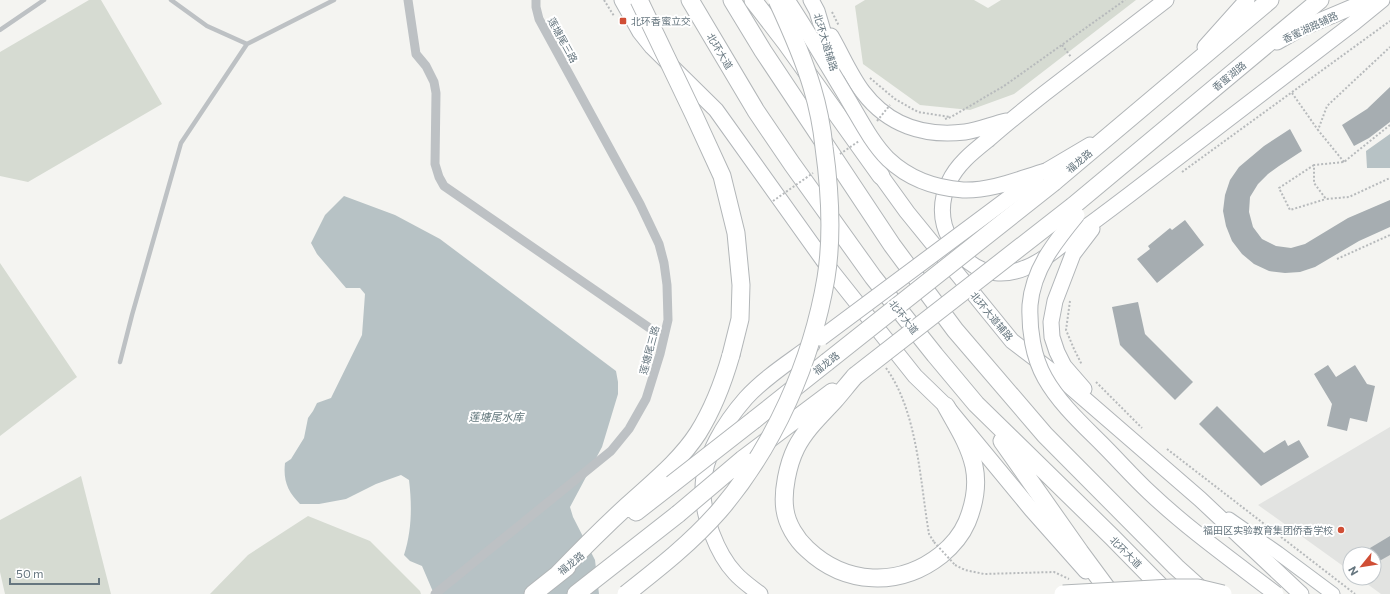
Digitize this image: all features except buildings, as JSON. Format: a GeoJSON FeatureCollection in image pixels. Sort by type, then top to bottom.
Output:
{"type":"FeatureCollection","features":[{"type":"Feature","properties":{"kind":"highway"},"geometry":{"type":"LineString","coordinates":[[634,507],[697,434],[724,379],[740,318],[740,285],[736,233],[722,176],[639,0]]}},
{"type":"Feature","properties":{"kind":"highway","name":"北环大道"},"geometry":{"type":"LineString","coordinates":[[690,0],[752,104],[792,164],[873,277],[934,355],[976,404],[1168,594]]}},
{"type":"Feature","properties":{"kind":"highway"},"geometry":{"type":"LineString","coordinates":[[732,0],[842,171],[892,245],[955,330],[1045,435],[1176,568],[1206,594]]}},
{"type":"Feature","properties":{"kind":"highway"},"geometry":{"type":"LineString","coordinates":[[752,0],[786,43],[881,176]]}},
{"type":"Feature","properties":{"kind":"highway"},"geometry":{"type":"LineString","coordinates":[[626,594],[674,556],[718,512],[746,476],[777,426],[800,374],[816,321],[826,277],[830,235],[829,178],[821,125],[813,88],[799,49],[777,0]]}},
{"type":"Feature","properties":{"kind":"highway"},"geometry":{"type":"LineString","coordinates":[[1163,90],[1270,0]]}},
{"type":"Feature","properties":{"kind":"highway","name":"香蜜湖路"},"geometry":{"type":"LineString","coordinates":[[1075,210],[1138,152],[1320,0]]}},
{"type":"Feature","properties":{"kind":"highway","name":"福龙路"},"geometry":{"type":"LineString","coordinates":[[533,594],[634,507],[672,484],[754,420],[827,362],[1050,176],[1117,130],[1163,90]]}},
{"type":"Feature","properties":{"kind":"highway"},"geometry":{"type":"LineString","coordinates":[[576,594],[678,514],[743,459],[813,405],[855,376],[1075,210]]}},
{"type":"Feature","properties":{"kind":"highway"},"geometry":{"type":"LineString","coordinates":[[855,376],[833,402],[815,420],[796,448],[788,470],[784,490],[785,510],[792,530],[803,545],[816,558],[836,570],[858,577],[896,577],[912,572],[933,561],[952,546],[962,532],[970,514],[975,492],[974,467],[967,444],[946,406]]}},
{"type":"Feature","properties":{"kind":"highway"},"geometry":{"type":"LineString","coordinates":[[976,404],[1111,594]]}},
{"type":"Feature","properties":{"kind":"highway"},"geometry":{"type":"LineString","coordinates":[[1067,587],[1198,588],[1223,594]]}},
{"type":"Feature","properties":{"kind":"main road"},"geometry":{"type":"LineString","coordinates":[[622,0],[640,32],[652,47],[716,110],[826,264],[915,376],[946,406],[1031,509],[1107,594]]}},
{"type":"Feature","properties":{"kind":"main road"},"geometry":{"type":"LineString","coordinates":[[787,0],[871,138],[889,159],[901,169],[915,178],[933,185],[964,190],[1050,176]]}},
{"type":"Feature","properties":{"kind":"main road"},"geometry":{"type":"LineString","coordinates":[[1166,0],[1010,120],[957,168],[944,193],[942,217],[945,230],[952,243],[970,263],[982,270],[995,274],[1009,273],[1026,268],[1041,260],[1103,215],[1382,0]]}},
{"type":"Feature","properties":{"kind":"main road"},"geometry":{"type":"LineString","coordinates":[[1163,90],[1223,28],[1247,0]]}},
{"type":"Feature","properties":{"kind":"main road","name":"香蜜湖路辅路"},"geometry":{"type":"LineString","coordinates":[[1253,57],[1298,30],[1369,0]]}},
{"type":"Feature","properties":{"kind":"main road"},"geometry":{"type":"LineString","coordinates":[[814,5],[853,77],[863,92],[878,108],[898,122],[914,129],[949,133],[967,131],[1010,120]]}},
{"type":"Feature","properties":{"kind":"main road","name":"北环大道辅路"},"geometry":{"type":"LineString","coordinates":[[814,5],[844,105],[881,176],[907,212],[1012,341],[1058,376],[1119,431],[1200,499],[1301,594]]}},
{"type":"Feature","properties":{"kind":"main road"},"geometry":{"type":"LineString","coordinates":[[760,594],[734,572],[723,555],[706,517],[703,489],[707,464],[722,429],[733,413],[748,396],[765,381],[821,338],[1050,176]]}},
{"type":"Feature","properties":{"kind":"main road"},"geometry":{"type":"LineString","coordinates":[[1075,210],[1040,266],[1034,282],[1030,304],[1030,327],[1033,347],[1045,378],[1073,415],[1149,492],[1186,524],[1276,594]]}},
{"type":"Feature","properties":{"kind":"main road"},"geometry":{"type":"LineString","coordinates":[[1103,215],[1073,254],[1055,302],[1051,322],[1052,337],[1064,366],[1119,431]]}},
{"type":"Feature","properties":{"kind":"street"},"geometry":{"type":"LineString","coordinates":[[408,0],[416,54],[426,66],[435,87],[435,164],[439,177],[444,186],[651,328]]}},
{"type":"Feature","properties":{"kind":"street","name":"莲塘尾三路"},"geometry":{"type":"LineString","coordinates":[[435,594],[602,460],[621,440],[646,399],[665,337],[668,320],[667,285],[664,263],[659,244],[650,224],[539,19],[536,8],[536,0]]}},
{"type":"Feature","properties":{"kind":"street"},"geometry":{"type":"LineString","coordinates":[[1200,499],[1278,553],[1333,594]]}},
{"type":"Feature","properties":{"kind":"lane"},"geometry":{"type":"LineString","coordinates":[[0,30],[44,0]]}},
{"type":"Feature","properties":{"kind":"lane"},"geometry":{"type":"LineString","coordinates":[[171,0],[208,26],[247,44]]}},
{"type":"Feature","properties":{"kind":"lane"},"geometry":{"type":"LineString","coordinates":[[120,362],[181,143],[247,44],[334,0]]}},
{"type":"Feature","properties":{"kind":"path"},"geometry":{"type":"LineString","coordinates":[[604,0],[618,21]]}},
{"type":"Feature","properties":{"kind":"path"},"geometry":{"type":"LineString","coordinates":[[866,74],[895,99],[918,112],[951,117],[1004,86],[1125,0]]}},
{"type":"Feature","properties":{"kind":"path"},"geometry":{"type":"LineString","coordinates":[[1180,174],[1390,21]]}},
{"type":"Feature","properties":{"kind":"path"},"geometry":{"type":"LineString","coordinates":[[1062,45],[1073,60]]}},
{"type":"Feature","properties":{"kind":"path"},"geometry":{"type":"LineString","coordinates":[[1318,130],[1327,106],[1390,47]]}},
{"type":"Feature","properties":{"kind":"path"},"geometry":{"type":"LineString","coordinates":[[1292,93],[1318,130],[1344,162]]}},
{"type":"Feature","properties":{"kind":"path"},"geometry":{"type":"LineString","coordinates":[[1390,125],[1344,162],[1314,165],[1279,188],[1290,210],[1326,199],[1349,197],[1390,178]]}},
{"type":"Feature","properties":{"kind":"path"},"geometry":{"type":"LineString","coordinates":[[1314,165],[1314,183],[1326,199]]}},
{"type":"Feature","properties":{"kind":"path"},"geometry":{"type":"LineString","coordinates":[[1337,259],[1390,236]]}},
{"type":"Feature","properties":{"kind":"path"},"geometry":{"type":"LineString","coordinates":[[1071,297],[1066,330],[1084,369]]}},
{"type":"Feature","properties":{"kind":"path"},"geometry":{"type":"LineString","coordinates":[[886,367],[906,406],[917,456],[929,534],[934,542],[955,565],[966,570],[984,574],[1054,572],[1067,587]]}},
{"type":"Feature","properties":{"kind":"path"},"geometry":{"type":"LineString","coordinates":[[1094,379],[1142,428]]}},
{"type":"Feature","properties":{"kind":"path"},"geometry":{"type":"LineString","coordinates":[[1167,449],[1356,594]]}},
{"type":"Feature","properties":{"kind":"shaded area"},"geometry":{"type":"Polygon","coordinates":[[[89,0],[101,0],[162,104],[28,182],[0,176],[0,52],[89,0]]]}},
{"type":"Feature","properties":{"kind":"shaded area"},"geometry":{"type":"Polygon","coordinates":[[[865,0],[974,0],[988,8],[1001,0],[1136,0],[1014,94],[970,110],[920,105],[863,64],[855,6],[865,0]]]}},
{"type":"Feature","properties":{"kind":"shaded area"},"geometry":{"type":"Polygon","coordinates":[[[0,263],[77,377],[0,436],[0,263]]]}},
{"type":"Feature","properties":{"kind":"shaded area","name":"福田区实验教育集团侨香学校"},"geometry":{"type":"Polygon","coordinates":[[[1390,427],[1390,594],[1381,594],[1370,586],[1382,586],[1382,546],[1342,546],[1342,565],[1258,505],[1390,427]]]}},
{"type":"Feature","properties":{"kind":"shaded area"},"geometry":{"type":"Polygon","coordinates":[[[81,476],[111,594],[5,594],[0,572],[0,520],[81,476]]]}},
{"type":"Feature","properties":{"kind":"shaded area"},"geometry":{"type":"Polygon","coordinates":[[[308,516],[370,541],[420,591],[421,594],[210,594],[248,555],[308,516]]]}},
{"type":"Feature","properties":{"kind":"water"},"geometry":{"type":"Polygon","coordinates":[[[1390,134],[1390,168],[1367,168],[1366,151],[1390,134]]]}},
{"type":"Feature","properties":{"kind":"water","name":"莲塘尾水库"},"geometry":{"type":"Polygon","coordinates":[[[344,196],[395,215],[440,239],[616,371],[618,394],[602,447],[570,507],[573,517],[595,560],[599,594],[434,594],[422,566],[410,561],[404,555],[409,536],[411,499],[409,480],[401,475],[376,484],[346,499],[319,504],[300,504],[292,495],[287,486],[285,463],[291,459],[304,438],[308,418],[317,403],[331,398],[362,335],[365,294],[360,288],[346,288],[317,254],[311,243],[325,215],[344,196]]]}},
{"type":"Feature","properties":{"kind":"place","name":"北环香蜜立交"},"geometry":{"type":"Point","coordinates":[623,21]}},
{"type":"Feature","properties":{"kind":"place","name":"福田区实验教育集团侨香学校"},"geometry":{"type":"Point","coordinates":[1341,530]}}]}
